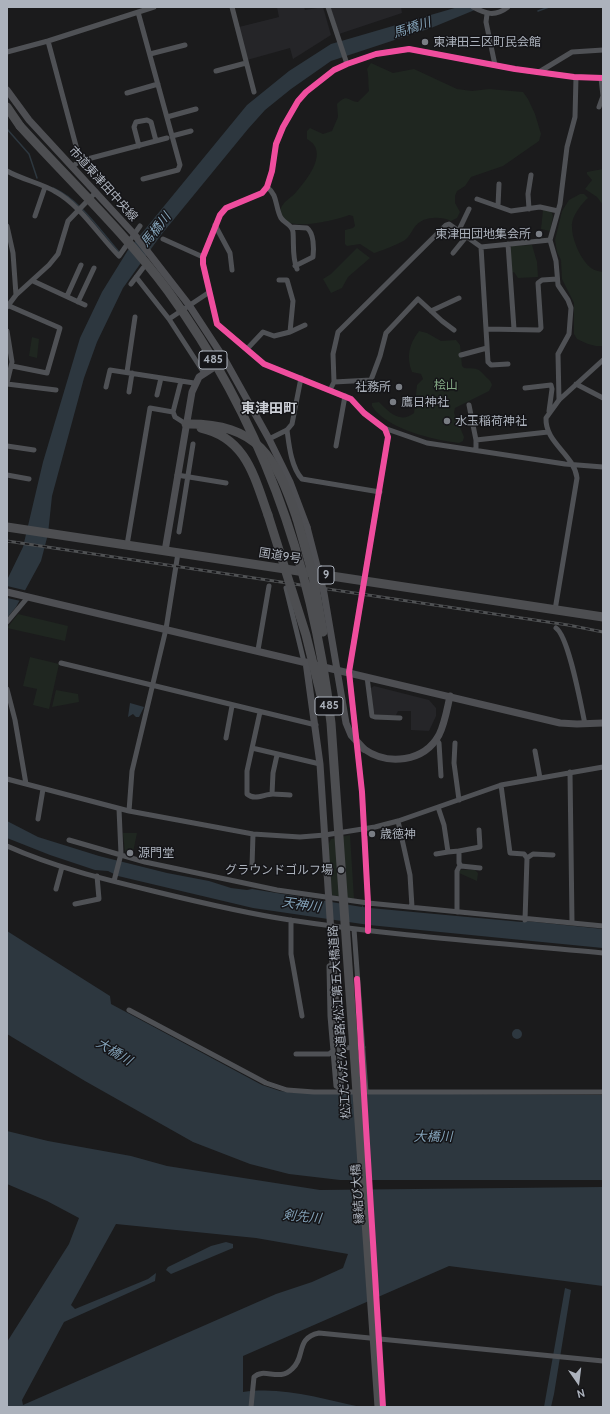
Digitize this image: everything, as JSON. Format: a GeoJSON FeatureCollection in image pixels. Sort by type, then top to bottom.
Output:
{"type":"FeatureCollection","features":[{"type":"Feature","properties":{"kind":"highway","name":"485"},"geometry":{"type":"LineString","coordinates":[[7,107],[20,126]]}},
{"type":"Feature","properties":{"kind":"highway","name":"485"},"geometry":{"type":"LineString","coordinates":[[7,113],[20,126]]}},
{"type":"Feature","properties":{"kind":"highway","name":"松江だんだん道路;松江第五大橋道路"},"geometry":{"type":"LineString","coordinates":[[20,126],[96,206],[145,262],[187,320],[216,366],[255,440],[282,504],[301,564],[320,643],[326,678],[334,769],[379,1407]]}},
{"type":"Feature","properties":{"kind":"highway"},"geometry":{"type":"LineString","coordinates":[[186,424],[207,424],[224,427],[241,433],[254,442],[274,465],[287,492],[297,519],[316,589],[323,633],[320,643]]}},
{"type":"Feature","properties":{"kind":"highway"},"geometry":{"type":"LineString","coordinates":[[186,424],[219,433],[238,448],[250,468],[268,515],[315,670],[334,769]]}},
{"type":"Feature","properties":{"kind":"highway","name":"国道9号"},"geometry":{"type":"LineString","coordinates":[[7,527],[603,617]]}},
{"type":"Feature","properties":{"kind":"street"},"geometry":{"type":"LineString","coordinates":[[7,52],[48,41],[154,7]]}},
{"type":"Feature","properties":{"kind":"street"},"geometry":{"type":"LineString","coordinates":[[232,7],[254,92]]}},
{"type":"Feature","properties":{"kind":"street"},"geometry":{"type":"LineString","coordinates":[[328,7],[347,62]]}},
{"type":"Feature","properties":{"kind":"street"},"geometry":{"type":"LineString","coordinates":[[472,7],[485,13],[497,13],[508,7]]}},
{"type":"Feature","properties":{"kind":"street"},"geometry":{"type":"LineString","coordinates":[[138,12],[167,117],[169,137],[179,168],[143,179]]}},
{"type":"Feature","properties":{"kind":"street"},"geometry":{"type":"LineString","coordinates":[[485,13],[495,65]]}},
{"type":"Feature","properties":{"kind":"street"},"geometry":{"type":"LineString","coordinates":[[48,41],[80,161]]}},
{"type":"Feature","properties":{"kind":"street"},"geometry":{"type":"LineString","coordinates":[[150,54],[185,44]]}},
{"type":"Feature","properties":{"kind":"street"},"geometry":{"type":"LineString","coordinates":[[599,107],[603,96],[602,78],[576,77],[539,72],[408,49],[376,54],[347,62],[334,70],[306,92],[298,101],[283,127],[276,144],[272,171],[267,187],[257,195],[226,208],[215,225],[203,257],[203,272],[217,324],[264,364],[345,396],[383,428],[427,443],[573,465],[603,467]]}},
{"type":"Feature","properties":{"kind":"street"},"geometry":{"type":"LineString","coordinates":[[539,72],[572,52],[603,50]]}},
{"type":"Feature","properties":{"kind":"street"},"geometry":{"type":"LineString","coordinates":[[216,71],[246,63]]}},
{"type":"Feature","properties":{"kind":"street"},"geometry":{"type":"LineString","coordinates":[[559,400],[558,354],[569,334],[570,308],[568,300],[558,285],[556,261],[550,240],[566,172],[567,147],[575,117],[576,77]]}},
{"type":"Feature","properties":{"kind":"street"},"geometry":{"type":"LineString","coordinates":[[127,92],[158,84]]}},
{"type":"Feature","properties":{"kind":"street","name":"市道東津田中央線"},"geometry":{"type":"LineString","coordinates":[[7,90],[29,120],[73,166],[134,234],[189,305],[225,360],[269,439],[290,482],[307,527],[322,588],[346,723],[351,735],[364,749],[378,757],[401,760],[419,754],[436,739],[442,726],[450,696]]}},
{"type":"Feature","properties":{"kind":"street"},"geometry":{"type":"LineString","coordinates":[[167,117],[196,109]]}},
{"type":"Feature","properties":{"kind":"street"},"geometry":{"type":"LineString","coordinates":[[139,146],[134,127],[136,122],[147,120],[151,122],[156,141]]}},
{"type":"Feature","properties":{"kind":"street"},"geometry":{"type":"LineString","coordinates":[[73,166],[80,161],[191,131]]}},
{"type":"Feature","properties":{"kind":"street"},"geometry":{"type":"LineString","coordinates":[[7,171],[56,192],[78,211],[119,256],[140,226]]}},
{"type":"Feature","properties":{"kind":"street"},"geometry":{"type":"LineString","coordinates":[[529,209],[528,194],[531,175]]}},
{"type":"Feature","properties":{"kind":"street"},"geometry":{"type":"LineString","coordinates":[[498,206],[499,184]]}},
{"type":"Feature","properties":{"kind":"street"},"geometry":{"type":"LineString","coordinates":[[35,216],[44,187]]}},
{"type":"Feature","properties":{"kind":"street"},"geometry":{"type":"LineString","coordinates":[[267,187],[276,199],[281,218],[291,227],[307,228],[311,232],[313,257],[296,268],[291,227]]}},
{"type":"Feature","properties":{"kind":"street"},"geometry":{"type":"LineString","coordinates":[[12,366],[47,373],[60,328],[7,306],[16,295],[49,265],[58,254],[68,221],[96,192]]}},
{"type":"Feature","properties":{"kind":"street"},"geometry":{"type":"LineString","coordinates":[[477,199],[511,211],[540,207],[558,211]]}},
{"type":"Feature","properties":{"kind":"street"},"geometry":{"type":"LineString","coordinates":[[459,230],[469,209]]}},
{"type":"Feature","properties":{"kind":"street"},"geometry":{"type":"LineString","coordinates":[[330,390],[334,382],[334,343],[338,332],[344,324],[372,299],[405,264],[446,225],[449,224],[459,230],[466,237],[481,247],[550,240]]}},
{"type":"Feature","properties":{"kind":"street"},"geometry":{"type":"LineString","coordinates":[[215,225],[230,253],[232,270]]}},
{"type":"Feature","properties":{"kind":"street"},"geometry":{"type":"LineString","coordinates":[[7,226],[13,253],[16,295]]}},
{"type":"Feature","properties":{"kind":"street"},"geometry":{"type":"LineString","coordinates":[[453,253],[466,237]]}},
{"type":"Feature","properties":{"kind":"street"},"geometry":{"type":"LineString","coordinates":[[164,239],[203,257]]}},
{"type":"Feature","properties":{"kind":"street"},"geometry":{"type":"LineString","coordinates":[[508,244],[514,329]]}},
{"type":"Feature","properties":{"kind":"street"},"geometry":{"type":"LineString","coordinates":[[481,247],[489,364],[508,364]]}},
{"type":"Feature","properties":{"kind":"street"},"geometry":{"type":"LineString","coordinates":[[67,296],[81,265]]}},
{"type":"Feature","properties":{"kind":"street"},"geometry":{"type":"LineString","coordinates":[[78,302],[94,268]]}},
{"type":"Feature","properties":{"kind":"street"},"geometry":{"type":"LineString","coordinates":[[131,284],[143,268]]}},
{"type":"Feature","properties":{"kind":"street"},"geometry":{"type":"LineString","coordinates":[[136,277],[169,319],[204,373]]}},
{"type":"Feature","properties":{"kind":"street"},"geometry":{"type":"LineString","coordinates":[[486,329],[539,330],[541,328],[538,283],[542,280],[557,279]]}},
{"type":"Feature","properties":{"kind":"street"},"geometry":{"type":"LineString","coordinates":[[279,280],[287,280],[293,297],[290,332]]}},
{"type":"Feature","properties":{"kind":"street"},"geometry":{"type":"LineString","coordinates":[[33,281],[85,305]]}},
{"type":"Feature","properties":{"kind":"street"},"geometry":{"type":"LineString","coordinates":[[169,319],[208,293]]}},
{"type":"Feature","properties":{"kind":"street"},"geometry":{"type":"LineString","coordinates":[[431,311],[458,298]]}},
{"type":"Feature","properties":{"kind":"street"},"geometry":{"type":"LineString","coordinates":[[334,382],[370,381],[379,360],[386,333],[418,299],[454,330]]}},
{"type":"Feature","properties":{"kind":"street"},"geometry":{"type":"LineString","coordinates":[[128,392],[135,317]]}},
{"type":"Feature","properties":{"kind":"street"},"geometry":{"type":"LineString","coordinates":[[247,349],[263,332],[274,336],[290,332],[305,325]]}},
{"type":"Feature","properties":{"kind":"street"},"geometry":{"type":"LineString","coordinates":[[7,331],[12,358],[12,366],[7,383],[56,390]]}},
{"type":"Feature","properties":{"kind":"street"},"geometry":{"type":"LineString","coordinates":[[461,355],[487,348]]}},
{"type":"Feature","properties":{"kind":"street"},"geometry":{"type":"LineString","coordinates":[[165,551],[194,383],[204,373],[225,360]]}},
{"type":"Feature","properties":{"kind":"street"},"geometry":{"type":"LineString","coordinates":[[555,610],[577,478],[576,469],[548,432],[546,418],[559,400],[603,360]]}},
{"type":"Feature","properties":{"kind":"street"},"geometry":{"type":"LineString","coordinates":[[106,387],[110,370],[194,383]]}},
{"type":"Feature","properties":{"kind":"street"},"geometry":{"type":"LineString","coordinates":[[157,395],[160,378]]}},
{"type":"Feature","properties":{"kind":"street"},"geometry":{"type":"LineString","coordinates":[[269,439],[287,430],[292,424],[301,378]]}},
{"type":"Feature","properties":{"kind":"street"},"geometry":{"type":"LineString","coordinates":[[181,380],[173,412],[175,417],[186,424]]}},
{"type":"Feature","properties":{"kind":"street"},"geometry":{"type":"LineString","coordinates":[[576,384],[603,398]]}},
{"type":"Feature","properties":{"kind":"street"},"geometry":{"type":"LineString","coordinates":[[525,388],[551,385],[552,389],[549,412]]}},
{"type":"Feature","properties":{"kind":"street"},"geometry":{"type":"LineString","coordinates":[[336,446],[345,396]]}},
{"type":"Feature","properties":{"kind":"street"},"geometry":{"type":"LineString","coordinates":[[469,405],[476,440],[476,450]]}},
{"type":"Feature","properties":{"kind":"street"},"geometry":{"type":"LineString","coordinates":[[127,545],[150,408],[173,412]]}},
{"type":"Feature","properties":{"kind":"street"},"geometry":{"type":"LineString","coordinates":[[368,929],[364,829],[357,734],[349,672],[388,439],[383,428]]}},
{"type":"Feature","properties":{"kind":"street"},"geometry":{"type":"LineString","coordinates":[[287,430],[289,444],[298,474],[302,479],[380,492]]}},
{"type":"Feature","properties":{"kind":"street"},"geometry":{"type":"LineString","coordinates":[[476,440],[548,432]]}},
{"type":"Feature","properties":{"kind":"street"},"geometry":{"type":"LineString","coordinates":[[179,532],[193,444]]}},
{"type":"Feature","properties":{"kind":"street"},"geometry":{"type":"LineString","coordinates":[[7,446],[34,450]]}},
{"type":"Feature","properties":{"kind":"street"},"geometry":{"type":"LineString","coordinates":[[7,475],[29,479]]}},
{"type":"Feature","properties":{"kind":"street"},"geometry":{"type":"LineString","coordinates":[[177,476],[226,484]]}},
{"type":"Feature","properties":{"kind":"street"},"geometry":{"type":"LineString","coordinates":[[174,496],[184,498]]}},
{"type":"Feature","properties":{"kind":"street"},"geometry":{"type":"LineString","coordinates":[[129,811],[132,771],[166,629],[178,553]]}},
{"type":"Feature","properties":{"kind":"street"},"geometry":{"type":"LineString","coordinates":[[258,650],[269,586]]}},
{"type":"Feature","properties":{"kind":"street"},"geometry":{"type":"LineString","coordinates":[[286,588],[305,662],[316,725],[320,764],[342,1090]]}},
{"type":"Feature","properties":{"kind":"street"},"geometry":{"type":"LineString","coordinates":[[7,592],[258,650],[560,723],[603,723]]}},
{"type":"Feature","properties":{"kind":"street"},"geometry":{"type":"LineString","coordinates":[[7,622],[26,596]]}},
{"type":"Feature","properties":{"kind":"street"},"geometry":{"type":"LineString","coordinates":[[556,628],[561,634],[574,672],[585,724]]}},
{"type":"Feature","properties":{"kind":"street"},"geometry":{"type":"LineString","coordinates":[[61,664],[316,725]]}},
{"type":"Feature","properties":{"kind":"street"},"geometry":{"type":"LineString","coordinates":[[367,677],[372,716],[400,718]]}},
{"type":"Feature","properties":{"kind":"street"},"geometry":{"type":"LineString","coordinates":[[7,689],[15,720],[26,784]]}},
{"type":"Feature","properties":{"kind":"street"},"geometry":{"type":"LineString","coordinates":[[226,738],[232,706]]}},
{"type":"Feature","properties":{"kind":"street"},"geometry":{"type":"LineString","coordinates":[[260,712],[247,771],[247,794],[256,797],[272,794],[290,795]]}},
{"type":"Feature","properties":{"kind":"street"},"geometry":{"type":"LineString","coordinates":[[436,739],[439,743],[442,776]]}},
{"type":"Feature","properties":{"kind":"street"},"geometry":{"type":"LineString","coordinates":[[456,743],[454,764],[459,800]]}},
{"type":"Feature","properties":{"kind":"street"},"geometry":{"type":"LineString","coordinates":[[252,748],[320,764]]}},
{"type":"Feature","properties":{"kind":"street"},"geometry":{"type":"LineString","coordinates":[[535,751],[540,778]]}},
{"type":"Feature","properties":{"kind":"street"},"geometry":{"type":"LineString","coordinates":[[272,794],[273,773],[277,755]]}},
{"type":"Feature","properties":{"kind":"street"},"geometry":{"type":"LineString","coordinates":[[7,779],[129,811],[253,834],[284,837],[324,836],[398,822],[501,785],[603,767]]}},
{"type":"Feature","properties":{"kind":"street"},"geometry":{"type":"LineString","coordinates":[[570,772],[572,922]]}},
{"type":"Feature","properties":{"kind":"street"},"geometry":{"type":"LineString","coordinates":[[501,785],[510,854],[524,854],[527,858],[525,918]]}},
{"type":"Feature","properties":{"kind":"street"},"geometry":{"type":"LineString","coordinates":[[38,819],[43,788]]}},
{"type":"Feature","properties":{"kind":"street"},"geometry":{"type":"LineString","coordinates":[[114,881],[121,855],[119,808]]}},
{"type":"Feature","properties":{"kind":"street"},"geometry":{"type":"LineString","coordinates":[[438,808],[444,825],[448,852]]}},
{"type":"Feature","properties":{"kind":"street"},"geometry":{"type":"LineString","coordinates":[[398,822],[410,875],[412,907]]}},
{"type":"Feature","properties":{"kind":"street"},"geometry":{"type":"LineString","coordinates":[[436,854],[480,847],[479,830]]}},
{"type":"Feature","properties":{"kind":"street"},"geometry":{"type":"LineString","coordinates":[[252,866],[253,834]]}},
{"type":"Feature","properties":{"kind":"street"},"geometry":{"type":"LineString","coordinates":[[70,840],[96,849],[145,862],[247,884],[328,898],[368,904],[603,926]]}},
{"type":"Feature","properties":{"kind":"street"},"geometry":{"type":"LineString","coordinates":[[7,846],[62,867],[114,881],[220,906],[291,920],[354,929],[368,929],[603,953]]}},
{"type":"Feature","properties":{"kind":"street"},"geometry":{"type":"LineString","coordinates":[[457,912],[457,871],[460,865],[459,851]]}},
{"type":"Feature","properties":{"kind":"street"},"geometry":{"type":"LineString","coordinates":[[527,858],[533,854],[553,854]]}},
{"type":"Feature","properties":{"kind":"street"},"geometry":{"type":"LineString","coordinates":[[460,865],[463,867],[480,868]]}},
{"type":"Feature","properties":{"kind":"street"},"geometry":{"type":"LineString","coordinates":[[56,889],[62,867]]}},
{"type":"Feature","properties":{"kind":"street"},"geometry":{"type":"LineString","coordinates":[[74,904],[99,899],[97,876]]}},
{"type":"Feature","properties":{"kind":"street"},"geometry":{"type":"LineString","coordinates":[[291,920],[291,954],[302,1016]]}},
{"type":"Feature","properties":{"kind":"street"},"geometry":{"type":"LineString","coordinates":[[354,929],[366,1092]]}},
{"type":"Feature","properties":{"kind":"street"},"geometry":{"type":"LineString","coordinates":[[333,964],[330,965],[330,1016],[336,1086],[342,1090]]}},
{"type":"Feature","properties":{"kind":"street"},"geometry":{"type":"LineString","coordinates":[[129,1010],[271,1085],[296,1091],[603,1092]]}},
{"type":"Feature","properties":{"kind":"street"},"geometry":{"type":"LineString","coordinates":[[339,1042],[342,1048],[363,1047]]}},
{"type":"Feature","properties":{"kind":"street"},"geometry":{"type":"LineString","coordinates":[[296,1054],[330,1054],[333,1051]]}},
{"type":"Feature","properties":{"kind":"street"},"geometry":{"type":"LineString","coordinates":[[251,1407],[253,1380],[256,1374],[262,1373],[282,1375],[291,1370],[298,1361],[300,1349],[305,1341],[314,1334],[319,1333],[603,1361]]}},
{"type":"Feature","properties":{"kind":"shaded area"},"geometry":{"type":"Polygon","coordinates":[[[277,7],[304,7],[305,10],[323,7],[331,35],[293,59],[290,48],[247,60],[239,27],[279,17],[277,7]]]}},
{"type":"Feature","properties":{"kind":"shaded area"},"geometry":{"type":"Polygon","coordinates":[[[330,7],[401,7],[402,13],[339,34],[330,7]]]}},
{"type":"Feature","properties":{"kind":"shaded area"},"geometry":{"type":"Polygon","coordinates":[[[374,686],[429,700],[436,708],[436,716],[429,731],[411,730],[411,711],[398,711],[396,715],[376,715],[373,712],[371,688],[374,686]]]}},
{"type":"Feature","properties":{"kind":"green space"},"geometry":{"type":"Polygon","coordinates":[[[371,63],[393,73],[414,69],[457,89],[472,91],[489,89],[523,92],[535,114],[541,134],[539,141],[503,166],[471,177],[465,186],[457,191],[455,203],[460,212],[457,218],[451,221],[442,218],[426,219],[417,224],[405,240],[374,253],[360,244],[347,246],[345,244],[345,230],[355,226],[353,216],[349,215],[316,223],[297,224],[284,220],[280,211],[287,200],[307,179],[315,164],[317,157],[316,150],[313,144],[307,139],[307,131],[310,128],[323,134],[332,131],[338,117],[337,104],[346,98],[358,102],[369,91],[367,69],[371,63]]]}},
{"type":"Feature","properties":{"kind":"green space"},"geometry":{"type":"Polygon","coordinates":[[[603,169],[603,205],[597,197],[585,189],[592,180],[587,172],[603,169]]]}},
{"type":"Feature","properties":{"kind":"green space"},"geometry":{"type":"Polygon","coordinates":[[[580,194],[584,194],[588,198],[580,207],[573,219],[572,232],[575,244],[587,264],[592,269],[603,272],[603,346],[588,344],[577,339],[574,334],[574,303],[562,279],[561,260],[557,252],[555,240],[562,211],[569,200],[580,194]]]}},
{"type":"Feature","properties":{"kind":"green space"},"geometry":{"type":"Polygon","coordinates":[[[543,210],[551,211],[553,216],[550,231],[541,229],[543,210]]]}},
{"type":"Feature","properties":{"kind":"green space"},"geometry":{"type":"Polygon","coordinates":[[[532,245],[537,262],[538,277],[518,278],[514,272],[512,273],[510,249],[512,246],[532,245]]]}},
{"type":"Feature","properties":{"kind":"green space"},"geometry":{"type":"Polygon","coordinates":[[[357,248],[370,258],[348,277],[342,288],[331,293],[323,279],[331,274],[357,248]]]}},
{"type":"Feature","properties":{"kind":"green space","name":"桧山"},"geometry":{"type":"Polygon","coordinates":[[[419,331],[427,333],[441,341],[456,340],[460,345],[462,366],[464,368],[479,370],[492,384],[489,391],[455,408],[454,413],[464,437],[463,441],[459,443],[424,436],[399,427],[379,414],[372,406],[372,403],[379,402],[391,413],[399,417],[409,416],[414,413],[417,385],[423,379],[421,374],[412,372],[409,356],[413,341],[419,331]]]}},
{"type":"Feature","properties":{"kind":"green space"},"geometry":{"type":"Polygon","coordinates":[[[32,337],[39,339],[37,358],[29,356],[32,337]]]}},
{"type":"Feature","properties":{"kind":"green space"},"geometry":{"type":"Polygon","coordinates":[[[18,614],[68,626],[65,641],[7,628],[18,614]]]}},
{"type":"Feature","properties":{"kind":"green space"},"geometry":{"type":"Polygon","coordinates":[[[30,657],[59,664],[49,709],[33,705],[37,689],[23,686],[30,657]]]}},
{"type":"Feature","properties":{"kind":"green space"},"geometry":{"type":"Polygon","coordinates":[[[56,690],[78,694],[79,702],[52,707],[56,690]]]}},
{"type":"Feature","properties":{"kind":"green space"},"geometry":{"type":"Polygon","coordinates":[[[123,833],[137,833],[132,857],[125,852],[123,833]]]}},
{"type":"Feature","properties":{"kind":"green space","name":"グラウンドゴルフ場"},"geometry":{"type":"Polygon","coordinates":[[[350,835],[354,899],[332,895],[328,845],[331,839],[350,835]]]}},
{"type":"Feature","properties":{"kind":"green space"},"geometry":{"type":"Polygon","coordinates":[[[460,870],[475,870],[478,873],[477,881],[459,873],[460,870]]]}},
{"type":"Feature","properties":{"kind":"water","name":"馬橋川"},"geometry":{"type":"Polygon","coordinates":[[[458,7],[482,7],[431,28],[331,61],[291,89],[265,110],[248,129],[161,235],[123,288],[97,342],[84,378],[52,496],[48,534],[41,561],[16,607],[7,618],[7,580],[23,547],[43,462],[80,338],[102,292],[128,250],[247,105],[289,71],[331,44],[458,7]]]}},
{"type":"Feature","properties":{"kind":"water"},"geometry":{"type":"Polygon","coordinates":[[[130,703],[144,707],[139,717],[136,717],[133,714],[128,717],[130,703]]]}},
{"type":"Feature","properties":{"kind":"water","name":"天神川"},"geometry":{"type":"Polygon","coordinates":[[[7,821],[38,837],[99,856],[167,873],[209,881],[231,888],[247,890],[252,889],[362,907],[362,905],[363,907],[370,908],[603,929],[603,948],[369,925],[253,908],[118,876],[108,871],[95,870],[50,855],[7,838],[7,821]]]}},
{"type":"Feature","properties":{"kind":"water","name":"大橋川"},"geometry":{"type":"Polygon","coordinates":[[[7,931],[110,996],[111,1004],[262,1085],[280,1091],[298,1093],[603,1095],[603,1180],[340,1180],[289,1174],[250,1164],[193,1142],[85,1081],[7,1034],[7,931]]]}},
{"type":"Feature","properties":{"kind":"water"},"geometry":{"type":"Polygon","coordinates":[[[515,1029],[519,1029],[521,1030],[521,1038],[515,1039],[512,1036],[512,1032],[515,1029]]]}},
{"type":"Feature","properties":{"kind":"water","name":"剣先川"},"geometry":{"type":"Polygon","coordinates":[[[7,1131],[48,1141],[131,1156],[167,1166],[320,1190],[603,1187],[603,1286],[449,1266],[243,1356],[243,1392],[287,1392],[361,1407],[7,1407],[7,1342],[69,1244],[79,1218],[47,1201],[7,1184],[7,1131]],[[116,1224],[71,1305],[75,1309],[148,1279],[156,1273],[155,1281],[64,1322],[22,1400],[23,1405],[276,1294],[312,1282],[343,1268],[348,1254],[256,1238],[116,1224]]]}},
{"type":"Feature","properties":{"kind":"water"},"geometry":{"type":"Polygon","coordinates":[[[226,1242],[233,1244],[233,1248],[171,1274],[166,1270],[168,1267],[211,1246],[226,1242]]]}},
{"type":"Feature","properties":{"kind":"water"},"geometry":{"type":"Polygon","coordinates":[[[565,1288],[571,1290],[554,1394],[551,1407],[544,1407],[565,1288]]]}},
{"type":"Feature","properties":{"kind":"pier"},"geometry":{"type":"Polygon","coordinates":[[[7,586],[28,591],[21,601],[7,598],[7,586]]]}},
{"type":"Feature","properties":{"kind":"pier"},"geometry":{"type":"Polygon","coordinates":[[[353,1093],[366,1093],[371,1182],[360,1182],[353,1093]]]}},
{"type":"Feature","properties":{"kind":"pier"},"geometry":{"type":"Polygon","coordinates":[[[371,1187],[379,1299],[368,1304],[360,1188],[371,1187]]]}},
{"type":"Feature","properties":{"kind":"waterway"},"geometry":{"type":"LineString","coordinates":[[538,11],[549,7]]}},
{"type":"Feature","properties":{"kind":"waterway"},"geometry":{"type":"LineString","coordinates":[[7,129],[29,154],[37,178]]}},
{"type":"Feature","properties":{"kind":"waterway"},"geometry":{"type":"LineString","coordinates":[[53,188],[63,193],[80,207],[119,252]]}},
{"type":"Feature","properties":{"kind":"railway"},"geometry":{"type":"LineString","coordinates":[[7,541],[568,625],[603,632]]}},
{"type":"Feature","properties":{"kind":"cycle path"},"geometry":{"type":"LineString","coordinates":[[368,931],[368,903],[362,792],[349,672],[388,437],[385,429],[364,413],[351,399],[264,364],[217,324],[203,264],[203,257],[220,215],[226,208],[262,193],[267,187],[272,171],[276,144],[283,127],[298,101],[306,92],[334,70],[347,64],[376,54],[409,49],[515,69],[574,77],[603,78]]}},
{"type":"Feature","properties":{"kind":"cycle path","name":"縁結び大橋"},"geometry":{"type":"LineString","coordinates":[[357,979],[383,1407]]}},
{"type":"Feature","properties":{"kind":"place","name":"東津田三区町民会館"},"geometry":{"type":"Point","coordinates":[425,42]}},
{"type":"Feature","properties":{"kind":"place","name":"東津田団地集会所"},"geometry":{"type":"Point","coordinates":[539,234]}},
{"type":"Feature","properties":{"kind":"place","name":"社務所"},"geometry":{"type":"Point","coordinates":[399,387]}},
{"type":"Feature","properties":{"kind":"place","name":"鷹日神社"},"geometry":{"type":"Point","coordinates":[393,402]}},
{"type":"Feature","properties":{"kind":"place","name":"水玉稲荷神社"},"geometry":{"type":"Point","coordinates":[447,421]}},
{"type":"Feature","properties":{"kind":"place","name":"歳徳神"},"geometry":{"type":"Point","coordinates":[372,834]}},
{"type":"Feature","properties":{"kind":"place","name":"源門堂"},"geometry":{"type":"Point","coordinates":[130,853]}},
{"type":"Feature","properties":{"kind":"place","name":"グラウンドゴルフ場"},"geometry":{"type":"Point","coordinates":[341,870]}},
{"type":"Feature","properties":{"kind":"district","name":"東津田町"},"geometry":{"type":"Point","coordinates":[269,409]}}]}
